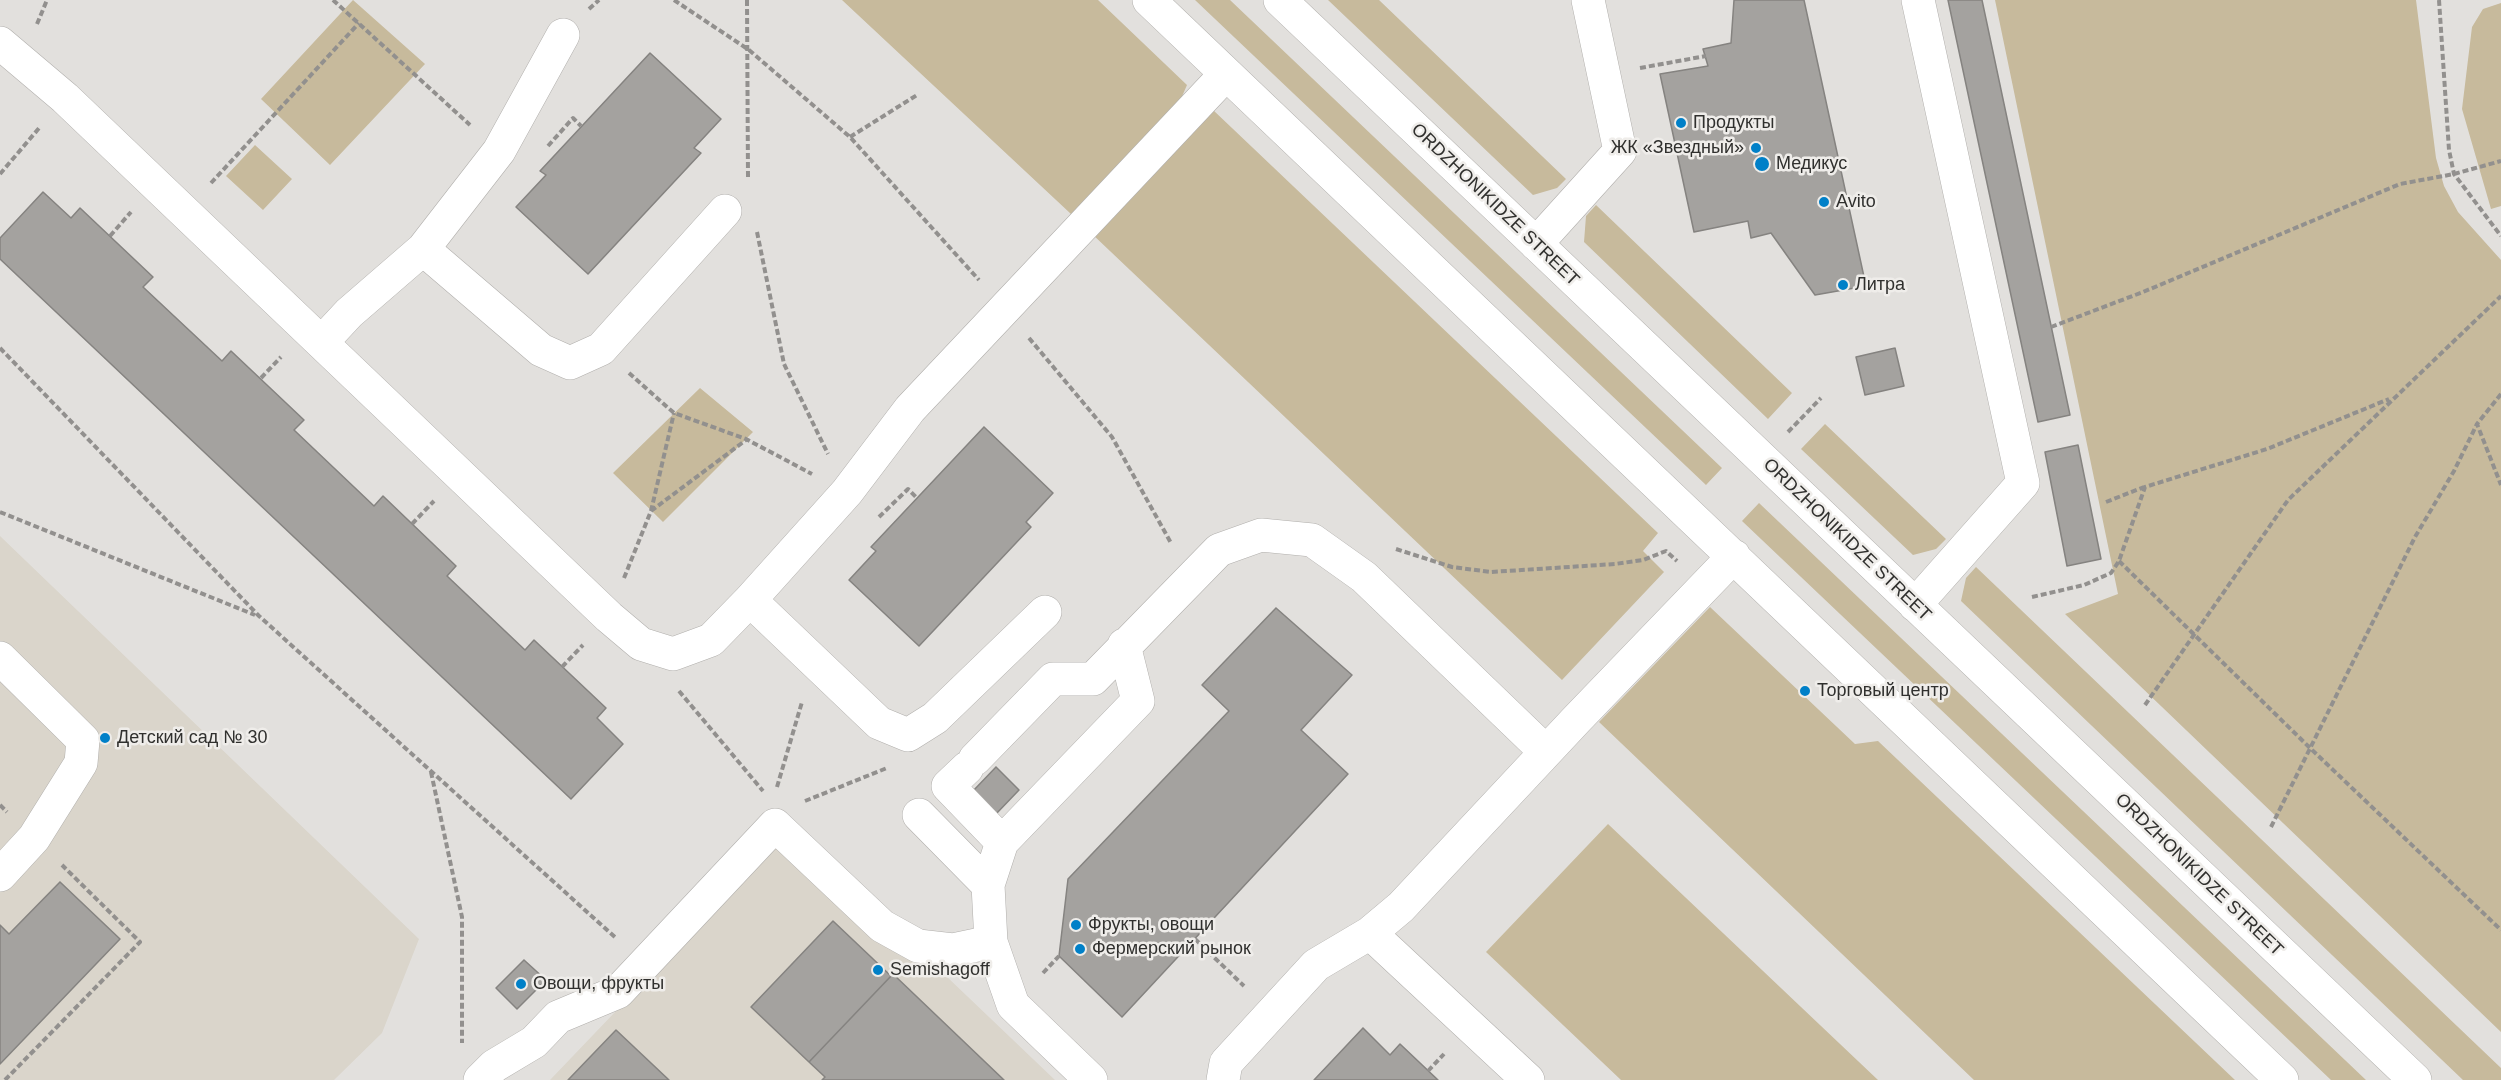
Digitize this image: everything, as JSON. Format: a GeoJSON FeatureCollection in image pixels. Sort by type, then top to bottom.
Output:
{"type":"FeatureCollection","features":[{"type":"Feature","properties":{"kind":"street"},"geometry":{"type":"LineString","coordinates":[[1149,0],[2282,1080]]}},
{"type":"Feature","properties":{"kind":"street","name":"ORDZHONIKIDZE STREET"},"geometry":{"type":"LineString","coordinates":[[1280,0],[2415,1080]]}},
{"type":"Feature","properties":{"kind":"street"},"geometry":{"type":"LineString","coordinates":[[1536,244],[1620,151],[1588,0]]}},
{"type":"Feature","properties":{"kind":"street"},"geometry":{"type":"LineString","coordinates":[[1915,605],[2023,483],[1918,0]]}},
{"type":"Feature","properties":{"kind":"street"},"geometry":{"type":"LineString","coordinates":[[322,342],[349,314],[423,249],[499,151],[563,35]]}},
{"type":"Feature","properties":{"kind":"street"},"geometry":{"type":"LineString","coordinates":[[0,43],[65,98],[609,617],[641,644],[673,654],[711,640],[750,600],[847,492],[910,409],[1226,74]]}},
{"type":"Feature","properties":{"kind":"street"},"geometry":{"type":"LineString","coordinates":[[423,249],[541,350],[570,363],[601,349],[725,212]]}},
{"type":"Feature","properties":{"kind":"street"},"geometry":{"type":"LineString","coordinates":[[1002,842],[948,786],[1053,680],[1093,679],[1219,550],[1261,535],[1312,540],[1364,577],[1546,752]]}},
{"type":"Feature","properties":{"kind":"street"},"geometry":{"type":"LineString","coordinates":[[1223,1080],[1226,1063],[1271,1012],[1316,966],[1370,933],[1401,907],[1734,556]]}},
{"type":"Feature","properties":{"kind":"street"},"geometry":{"type":"LineString","coordinates":[[750,600],[879,723],[908,735],[934,718],[1045,612]]}},
{"type":"Feature","properties":{"kind":"street"},"geometry":{"type":"LineString","coordinates":[[1091,1080],[1012,1005],[991,942],[988,885],[1002,842],[1138,701],[1124,645]]}},
{"type":"Feature","properties":{"kind":"street"},"geometry":{"type":"LineString","coordinates":[[0,658],[83,740],[81,763],[34,838],[0,875]]}},
{"type":"Feature","properties":{"kind":"street"},"geometry":{"type":"LineString","coordinates":[[480,1080],[494,1066],[534,1042],[558,1017],[618,992],[645,964],[775,813],[882,926],[918,946],[953,950],[991,942]]}},
{"type":"Feature","properties":{"kind":"street"},"geometry":{"type":"LineString","coordinates":[[919,815],[988,885]]}},
{"type":"Feature","properties":{"kind":"street"},"geometry":{"type":"LineString","coordinates":[[1370,933],[1528,1080]]}},
{"type":"Feature","properties":{"kind":"path"},"geometry":{"type":"LineString","coordinates":[[333,0],[499,151]]}},
{"type":"Feature","properties":{"kind":"path"},"geometry":{"type":"LineString","coordinates":[[674,0],[749,50],[850,137],[1004,309],[1112,437],[1190,578]]}},
{"type":"Feature","properties":{"kind":"path"},"geometry":{"type":"LineString","coordinates":[[725,212],[748,186],[747,0]]}},
{"type":"Feature","properties":{"kind":"path"},"geometry":{"type":"LineString","coordinates":[[2439,0],[2449,150],[2454,174],[2501,236]]}},
{"type":"Feature","properties":{"kind":"path"},"geometry":{"type":"LineString","coordinates":[[184,211],[359,23]]}},
{"type":"Feature","properties":{"kind":"path"},"geometry":{"type":"LineString","coordinates":[[1640,68],[1706,56]]}},
{"type":"Feature","properties":{"kind":"path"},"geometry":{"type":"LineString","coordinates":[[850,137],[917,95]]}},
{"type":"Feature","properties":{"kind":"path"},"geometry":{"type":"LineString","coordinates":[[0,174],[65,98]]}},
{"type":"Feature","properties":{"kind":"path"},"geometry":{"type":"LineString","coordinates":[[549,145],[573,118],[582,126]]}},
{"type":"Feature","properties":{"kind":"path"},"geometry":{"type":"LineString","coordinates":[[2052,327],[2185,275],[2400,184],[2454,174],[2501,160]]}},
{"type":"Feature","properties":{"kind":"path"},"geometry":{"type":"LineString","coordinates":[[757,231],[784,364],[847,492]]}},
{"type":"Feature","properties":{"kind":"path"},"geometry":{"type":"LineString","coordinates":[[2145,705],[2288,500],[2501,296]]}},
{"type":"Feature","properties":{"kind":"path"},"geometry":{"type":"LineString","coordinates":[[0,348],[259,616],[645,964]]}},
{"type":"Feature","properties":{"kind":"path"},"geometry":{"type":"LineString","coordinates":[[601,349],[674,413],[747,439],[847,492]]}},
{"type":"Feature","properties":{"kind":"path"},"geometry":{"type":"LineString","coordinates":[[2271,826],[2415,537],[2454,471],[2477,424],[2501,394]]}},
{"type":"Feature","properties":{"kind":"path"},"geometry":{"type":"LineString","coordinates":[[1786,435],[1821,398]]}},
{"type":"Feature","properties":{"kind":"path"},"geometry":{"type":"LineString","coordinates":[[2106,502],[2145,487],[2267,449],[2393,398]]}},
{"type":"Feature","properties":{"kind":"path"},"geometry":{"type":"LineString","coordinates":[[609,617],[651,512],[674,413]]}},
{"type":"Feature","properties":{"kind":"path"},"geometry":{"type":"LineString","coordinates":[[2477,424],[2501,485]]}},
{"type":"Feature","properties":{"kind":"path"},"geometry":{"type":"LineString","coordinates":[[651,512],[747,439]]}},
{"type":"Feature","properties":{"kind":"path"},"geometry":{"type":"LineString","coordinates":[[2032,597],[2099,580],[2111,573],[2119,561],[2145,487]]}},
{"type":"Feature","properties":{"kind":"path"},"geometry":{"type":"LineString","coordinates":[[891,507],[909,489],[917,498]]}},
{"type":"Feature","properties":{"kind":"path"},"geometry":{"type":"LineString","coordinates":[[0,512],[259,616]]}},
{"type":"Feature","properties":{"kind":"path"},"geometry":{"type":"LineString","coordinates":[[1396,549],[1452,567],[1491,572],[1615,564],[1643,560],[1666,551]]}},
{"type":"Feature","properties":{"kind":"path"},"geometry":{"type":"LineString","coordinates":[[2119,561],[2501,930]]}},
{"type":"Feature","properties":{"kind":"path"},"geometry":{"type":"LineString","coordinates":[[673,654],[679,690],[775,813]]}},
{"type":"Feature","properties":{"kind":"path"},"geometry":{"type":"LineString","coordinates":[[775,813],[814,662]]}},
{"type":"Feature","properties":{"kind":"path"},"geometry":{"type":"LineString","coordinates":[[775,813],[893,766]]}},
{"type":"Feature","properties":{"kind":"path"},"geometry":{"type":"LineString","coordinates":[[431,771],[462,917],[462,1045]]}},
{"type":"Feature","properties":{"kind":"path"},"geometry":{"type":"LineString","coordinates":[[0,805],[140,942],[5,1080]]}},
{"type":"Feature","properties":{"kind":"path"},"geometry":{"type":"LineString","coordinates":[[1195,939],[1271,1012]]}},
{"type":"Feature","properties":{"kind":"shaded area"},"geometry":{"type":"Polygon","coordinates":[[[353,0],[425,64],[330,165],[261,99],[353,0]]]}},
{"type":"Feature","properties":{"kind":"shaded area"},"geometry":{"type":"Polygon","coordinates":[[[842,0],[1098,0],[1187,85],[1180,101],[1071,214],[842,0]]]}},
{"type":"Feature","properties":{"kind":"shaded area"},"geometry":{"type":"Polygon","coordinates":[[[1195,0],[1230,0],[1722,468],[1706,485],[1195,0]]]}},
{"type":"Feature","properties":{"kind":"shaded area"},"geometry":{"type":"Polygon","coordinates":[[[1328,0],[1379,0],[1566,179],[1557,188],[1533,195],[1328,0]]]}},
{"type":"Feature","properties":{"kind":"shaded area"},"geometry":{"type":"Polygon","coordinates":[[[1995,0],[2416,0],[2436,158],[2444,186],[2458,212],[2501,260],[2501,1032],[2065,614],[2118,594],[1995,0]]]}},
{"type":"Feature","properties":{"kind":"shaded area"},"geometry":{"type":"Polygon","coordinates":[[[2501,3],[2501,206],[2491,209],[2462,109],[2472,27],[2483,9],[2501,3]]]}},
{"type":"Feature","properties":{"kind":"shaded area"},"geometry":{"type":"Polygon","coordinates":[[[1212,109],[1658,533],[1643,551],[1664,572],[1562,680],[1091,233],[1212,109]]]}},
{"type":"Feature","properties":{"kind":"shaded area"},"geometry":{"type":"Polygon","coordinates":[[[255,145],[292,179],[263,210],[226,176],[255,145]]]}},
{"type":"Feature","properties":{"kind":"shaded area"},"geometry":{"type":"Polygon","coordinates":[[[1596,205],[1792,393],[1768,419],[1584,242],[1586,216],[1596,205]]]}},
{"type":"Feature","properties":{"kind":"shaded area"},"geometry":{"type":"Polygon","coordinates":[[[700,388],[753,432],[663,522],[613,473],[700,388]]]}},
{"type":"Feature","properties":{"kind":"shaded area"},"geometry":{"type":"Polygon","coordinates":[[[1825,424],[1946,539],[1936,549],[1913,555],[1801,449],[1825,424]]]}},
{"type":"Feature","properties":{"kind":"shaded area"},"geometry":{"type":"Polygon","coordinates":[[[1759,503],[2366,1080],[2331,1080],[1742,521],[1759,503]]]}},
{"type":"Feature","properties":{"kind":"shaded area","name":"Детский сад № 30"},"geometry":{"type":"Polygon","coordinates":[[[0,536],[419,939],[382,1033],[334,1080],[0,1080],[0,536]]]}},
{"type":"Feature","properties":{"kind":"shaded area"},"geometry":{"type":"Polygon","coordinates":[[[1976,567],[2501,1068],[2501,1080],[2463,1080],[1961,601],[1966,578],[1976,567]]]}},
{"type":"Feature","properties":{"kind":"shaded area"},"geometry":{"type":"Polygon","coordinates":[[[1710,607],[1855,744],[1878,741],[2235,1080],[1974,1080],[1599,722],[1710,607]]]}},
{"type":"Feature","properties":{"kind":"shaded area"},"geometry":{"type":"Polygon","coordinates":[[[1608,824],[1878,1080],[1621,1080],[1486,952],[1608,824]]]}},
{"type":"Feature","properties":{"kind":"shaded area"},"geometry":{"type":"Polygon","coordinates":[[[791,828],[1055,1080],[550,1080],[791,828]]]}},
{"type":"Feature","properties":{"kind":"building","name":"ЖК «Звездный»"},"geometry":{"type":"Polygon","coordinates":[[[1734,0],[1804,0],[1866,286],[1815,295],[1771,233],[1751,238],[1748,221],[1694,232],[1660,74],[1708,66],[1703,49],[1731,43],[1734,0]]]}},
{"type":"Feature","properties":{"kind":"building"},"geometry":{"type":"Polygon","coordinates":[[[1948,0],[1982,0],[2070,415],[2038,422],[1948,0]]]}},
{"type":"Feature","properties":{"kind":"building"},"geometry":{"type":"Polygon","coordinates":[[[650,53],[721,119],[694,148],[701,153],[588,274],[516,207],[546,175],[540,171],[650,53]]]}},
{"type":"Feature","properties":{"kind":"building"},"geometry":{"type":"Polygon","coordinates":[[[43,192],[71,218],[80,208],[153,277],[143,287],[222,361],[231,351],[304,420],[294,430],[374,506],[383,496],[456,566],[447,576],[525,650],[534,640],[606,708],[597,718],[623,744],[571,799],[0,259],[0,238],[43,192]]]}},
{"type":"Feature","properties":{"kind":"building"},"geometry":{"type":"Polygon","coordinates":[[[1895,348],[1904,386],[1865,395],[1856,357],[1895,348]]]}},
{"type":"Feature","properties":{"kind":"building"},"geometry":{"type":"Polygon","coordinates":[[[984,427],[1053,493],[1026,522],[1031,527],[919,646],[849,580],[876,551],[871,547],[984,427]]]}},
{"type":"Feature","properties":{"kind":"building"},"geometry":{"type":"Polygon","coordinates":[[[2078,445],[2101,559],[2067,566],[2045,452],[2078,445]]]}},
{"type":"Feature","properties":{"kind":"building"},"geometry":{"type":"Polygon","coordinates":[[[1276,608],[1352,675],[1301,730],[1348,774],[1122,1017],[1059,956],[1068,879],[1229,711],[1202,685],[1276,608]]]}},
{"type":"Feature","properties":{"kind":"building"},"geometry":{"type":"Polygon","coordinates":[[[996,767],[1019,790],[996,814],[973,791],[996,767]]]}},
{"type":"Feature","properties":{"kind":"building"},"geometry":{"type":"Polygon","coordinates":[[[60,882],[120,939],[0,1064],[0,925],[9,934],[60,882]]]}},
{"type":"Feature","properties":{"kind":"building"},"geometry":{"type":"Polygon","coordinates":[[[833,921],[891,976],[809,1062],[751,1007],[833,921]]]}},
{"type":"Feature","properties":{"kind":"building","name":"Овощи, фрукты"},"geometry":{"type":"Polygon","coordinates":[[[524,960],[546,980],[517,1009],[496,988],[524,960]]]}},
{"type":"Feature","properties":{"kind":"building"},"geometry":{"type":"Polygon","coordinates":[[[893,974],[1004,1080],[822,1080],[825,1077],[809,1062],[893,974]]]}},
{"type":"Feature","properties":{"kind":"building"},"geometry":{"type":"Polygon","coordinates":[[[1363,1028],[1390,1055],[1400,1044],[1438,1080],[1314,1080],[1363,1028]]]}},
{"type":"Feature","properties":{"kind":"building"},"geometry":{"type":"Polygon","coordinates":[[[616,1030],[669,1080],[568,1080],[616,1030]]]}},
{"type":"Feature","properties":{"kind":"place","name":"Продукты"},"geometry":{"type":"Point","coordinates":[1681,123]}},
{"type":"Feature","properties":{"kind":"place","name":"ЖК «Звездный»"},"geometry":{"type":"Point","coordinates":[1756,148]}},
{"type":"Feature","properties":{"kind":"place","name":"Медикус"},"geometry":{"type":"Point","coordinates":[1762,164]}},
{"type":"Feature","properties":{"kind":"place","name":"Avito"},"geometry":{"type":"Point","coordinates":[1824,202]}},
{"type":"Feature","properties":{"kind":"place","name":"Литра"},"geometry":{"type":"Point","coordinates":[1843,285]}},
{"type":"Feature","properties":{"kind":"place","name":"Торговый центр"},"geometry":{"type":"Point","coordinates":[1805,691]}},
{"type":"Feature","properties":{"kind":"place","name":"Детский сад № 30"},"geometry":{"type":"Point","coordinates":[105,738]}},
{"type":"Feature","properties":{"kind":"place","name":"Фрукты, овощи"},"geometry":{"type":"Point","coordinates":[1076,925]}},
{"type":"Feature","properties":{"kind":"place","name":"Фермерский рынок"},"geometry":{"type":"Point","coordinates":[1080,949]}},
{"type":"Feature","properties":{"kind":"place","name":"Semishagoff"},"geometry":{"type":"Point","coordinates":[878,970]}},
{"type":"Feature","properties":{"kind":"place","name":"Овощи, фрукты"},"geometry":{"type":"Point","coordinates":[521,984]}}]}
